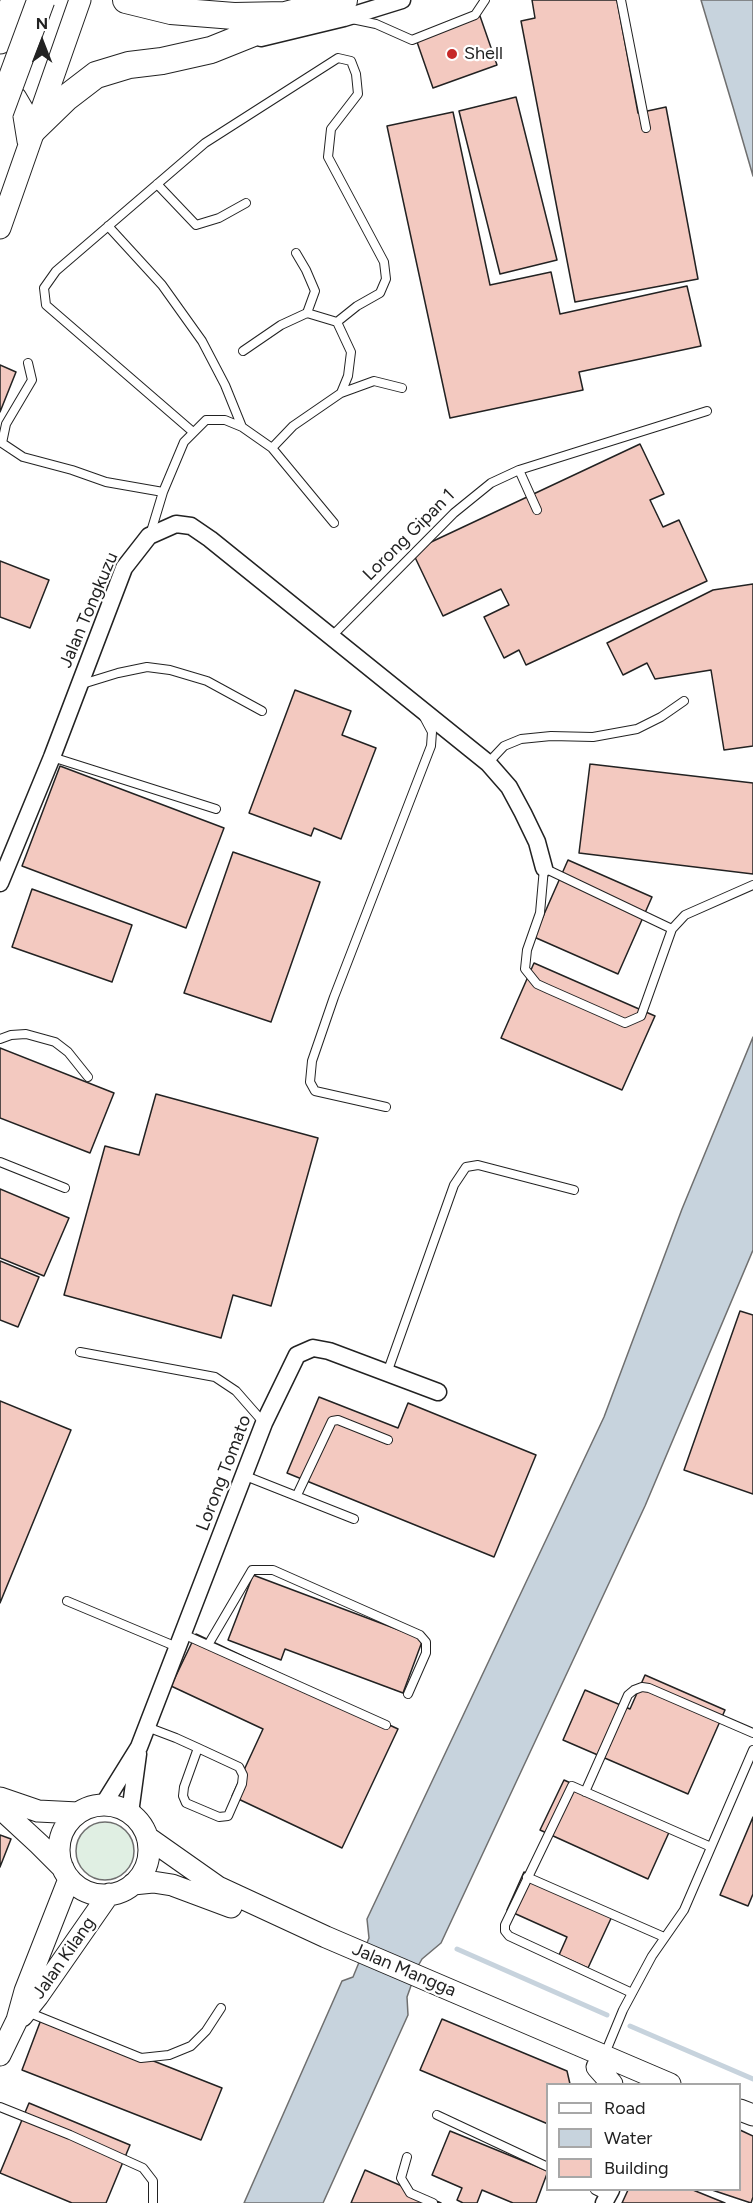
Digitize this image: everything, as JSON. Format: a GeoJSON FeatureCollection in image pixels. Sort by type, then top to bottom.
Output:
{"type":"FeatureCollection","features":[{"type":"Feature","properties":{"kind":"highway"},"geometry":{"type":"LineString","coordinates":[[0,40],[15,0]]}},
{"type":"Feature","properties":{"kind":"highway"},"geometry":{"type":"LineString","coordinates":[[0,111],[41,0]]}},
{"type":"Feature","properties":{"kind":"main road"},"geometry":{"type":"LineString","coordinates":[[126,0],[171,11],[234,16],[285,15],[344,9]]}},
{"type":"Feature","properties":{"kind":"main road"},"geometry":{"type":"LineString","coordinates":[[31,136],[66,98],[96,75],[129,65],[162,62],[211,50],[261,30],[285,15]]}},
{"type":"Feature","properties":{"kind":"street"},"geometry":{"type":"LineString","coordinates":[[0,228],[80,0]]}},
{"type":"Feature","properties":{"kind":"street"},"geometry":{"type":"LineString","coordinates":[[211,50],[326,21],[344,9],[402,0]]}},
{"type":"Feature","properties":{"kind":"street"},"geometry":{"type":"LineString","coordinates":[[285,15],[326,21]]}},
{"type":"Feature","properties":{"kind":"street"},"geometry":{"type":"LineString","coordinates":[[0,86],[16,98],[23,110],[31,136]]}},
{"type":"Feature","properties":{"kind":"street","name":"Jalan Tongkuzu"},"geometry":{"type":"LineString","coordinates":[[0,883],[52,757],[124,568],[150,536],[176,524],[191,526],[210,538],[488,763],[509,787],[523,813],[537,842],[544,868]]}},
{"type":"Feature","properties":{"kind":"street","name":"Lorong Tomato"},"geometry":{"type":"LineString","coordinates":[[102,1805],[139,1747],[243,1475],[264,1423],[297,1355],[313,1348],[329,1351],[438,1392]]}},
{"type":"Feature","properties":{"kind":"street","name":"Lorong Tomato"},"geometry":{"type":"LineString","coordinates":[[130,1812],[139,1747]]}},
{"type":"Feature","properties":{"kind":"street"},"geometry":{"type":"LineString","coordinates":[[0,1798],[38,1811],[78,1812]]}},
{"type":"Feature","properties":{"kind":"street"},"geometry":{"type":"LineString","coordinates":[[66,1873],[59,1856],[59,1844],[69,1821],[78,1812],[102,1805],[117,1806],[130,1812]]}},
{"type":"Feature","properties":{"kind":"street"},"geometry":{"type":"LineString","coordinates":[[0,1808],[84,1890],[96,1894],[109,1894]]}},
{"type":"Feature","properties":{"kind":"street","name":"Jalan Mangga"},"geometry":{"type":"LineString","coordinates":[[130,1812],[141,1823],[147,1837],[218,1887],[324,1942]]}},
{"type":"Feature","properties":{"kind":"street"},"geometry":{"type":"LineString","coordinates":[[133,1884],[142,1874],[147,1862],[149,1850],[147,1837]]}},
{"type":"Feature","properties":{"kind":"street","name":"Jalan Kilang"},"geometry":{"type":"LineString","coordinates":[[0,2055],[21,2013],[66,1873]]}},
{"type":"Feature","properties":{"kind":"street","name":"Jalan Mangga"},"geometry":{"type":"LineString","coordinates":[[109,1894],[122,1891],[133,1884],[153,1882],[205,1895],[324,1942],[601,2062],[663,2083]]}},
{"type":"Feature","properties":{"kind":"street","name":"Jalan Kilang"},"geometry":{"type":"LineString","coordinates":[[21,2013],[109,1894]]}},
{"type":"Feature","properties":{"kind":"street"},"geometry":{"type":"LineString","coordinates":[[601,2062],[611,2083]]}},
{"type":"Feature","properties":{"kind":"street","name":"Jalan Mangga"},"geometry":{"type":"LineString","coordinates":[[601,2062],[635,2083]]}},
{"type":"Feature","properties":{"kind":"lane"},"geometry":{"type":"LineString","coordinates":[[344,9],[412,40],[475,15],[485,0]]}},
{"type":"Feature","properties":{"kind":"lane"},"geometry":{"type":"LineString","coordinates":[[621,0],[646,128]]}},
{"type":"Feature","properties":{"kind":"lane"},"geometry":{"type":"LineString","coordinates":[[194,432],[45,305],[44,288],[56,271],[205,143],[338,58],[351,61],[356,74],[358,94],[331,129],[328,157],[384,262],[386,279],[380,293],[357,306],[337,322]]}},
{"type":"Feature","properties":{"kind":"lane"},"geometry":{"type":"LineString","coordinates":[[157,184],[196,225],[219,218],[246,203]]}},
{"type":"Feature","properties":{"kind":"lane"},"geometry":{"type":"LineString","coordinates":[[108,226],[162,285],[202,342],[225,385],[242,427]]}},
{"type":"Feature","properties":{"kind":"lane"},"geometry":{"type":"LineString","coordinates":[[296,253],[315,291],[307,313]]}},
{"type":"Feature","properties":{"kind":"lane"},"geometry":{"type":"LineString","coordinates":[[243,351],[281,326],[307,313],[337,322],[351,352],[348,376],[341,393]]}},
{"type":"Feature","properties":{"kind":"lane"},"geometry":{"type":"LineString","coordinates":[[28,363],[32,380],[6,424],[3,443],[23,457],[106,482],[162,492]]}},
{"type":"Feature","properties":{"kind":"lane"},"geometry":{"type":"LineString","coordinates":[[272,448],[293,426],[341,393],[374,381],[402,388]]}},
{"type":"Feature","properties":{"kind":"lane","name":"Lorong Gipan 1"},"geometry":{"type":"LineString","coordinates":[[332,636],[467,501],[491,483],[519,470],[707,411]]}},
{"type":"Feature","properties":{"kind":"lane"},"geometry":{"type":"LineString","coordinates":[[150,536],[162,492],[184,442],[206,420],[225,420],[242,427],[272,448],[334,524]]}},
{"type":"Feature","properties":{"kind":"lane"},"geometry":{"type":"LineString","coordinates":[[519,470],[537,510]]}},
{"type":"Feature","properties":{"kind":"lane"},"geometry":{"type":"LineString","coordinates":[[79,685],[147,667],[170,670],[207,681],[262,711]]}},
{"type":"Feature","properties":{"kind":"lane"},"geometry":{"type":"LineString","coordinates":[[488,763],[504,746],[521,739],[551,736],[593,737],[637,729],[661,717],[684,701]]}},
{"type":"Feature","properties":{"kind":"lane"},"geometry":{"type":"LineString","coordinates":[[386,1107],[315,1091],[310,1082],[312,1060],[334,997],[431,746],[432,732],[420,708]]}},
{"type":"Feature","properties":{"kind":"lane"},"geometry":{"type":"LineString","coordinates":[[52,757],[216,809]]}},
{"type":"Feature","properties":{"kind":"lane"},"geometry":{"type":"LineString","coordinates":[[672,929],[544,868],[540,913],[527,950],[525,969],[537,984],[625,1023],[641,1016],[672,929],[685,915],[753,885]]}},
{"type":"Feature","properties":{"kind":"lane"},"geometry":{"type":"LineString","coordinates":[[0,1039],[11,1035],[26,1034],[55,1042],[68,1052],[88,1077]]}},
{"type":"Feature","properties":{"kind":"lane"},"geometry":{"type":"LineString","coordinates":[[0,1162],[65,1188]]}},
{"type":"Feature","properties":{"kind":"lane"},"geometry":{"type":"LineString","coordinates":[[387,1373],[454,1185],[466,1167],[478,1165],[574,1190]]}},
{"type":"Feature","properties":{"kind":"lane"},"geometry":{"type":"LineString","coordinates":[[80,1352],[215,1377],[236,1391],[264,1423]]}},
{"type":"Feature","properties":{"kind":"lane"},"geometry":{"type":"LineString","coordinates":[[297,1495],[332,1421],[338,1420],[388,1440]]}},
{"type":"Feature","properties":{"kind":"lane"},"geometry":{"type":"LineString","coordinates":[[243,1475],[354,1520]]}},
{"type":"Feature","properties":{"kind":"lane"},"geometry":{"type":"LineString","coordinates":[[208,1645],[252,1570],[273,1570],[420,1635],[426,1642],[426,1653],[408,1694]]}},
{"type":"Feature","properties":{"kind":"lane"},"geometry":{"type":"LineString","coordinates":[[67,1601],[180,1641],[208,1645],[386,1725]]}},
{"type":"Feature","properties":{"kind":"lane"},"geometry":{"type":"LineString","coordinates":[[585,1792],[628,1695],[634,1690],[649,1688],[753,1733]]}},
{"type":"Feature","properties":{"kind":"lane"},"geometry":{"type":"LineString","coordinates":[[147,1727],[198,1748],[239,1767],[243,1775],[242,1784],[228,1816],[219,1817],[186,1803],[183,1796],[184,1787],[198,1748]]}},
{"type":"Feature","properties":{"kind":"lane"},"geometry":{"type":"LineString","coordinates":[[601,2062],[632,1993],[664,1937],[684,1910],[753,1750]]}},
{"type":"Feature","properties":{"kind":"lane"},"geometry":{"type":"LineString","coordinates":[[632,1993],[509,1936],[505,1932],[505,1925],[527,1877],[572,1786],[711,1847]]}},
{"type":"Feature","properties":{"kind":"lane"},"geometry":{"type":"LineString","coordinates":[[527,1877],[664,1937]]}},
{"type":"Feature","properties":{"kind":"lane"},"geometry":{"type":"LineString","coordinates":[[21,2013],[141,2058],[169,2055],[191,2046],[206,2031],[221,2008]]}},
{"type":"Feature","properties":{"kind":"lane"},"geometry":{"type":"LineString","coordinates":[[0,2108],[70,2135],[142,2168],[153,2181],[153,2203]]}},
{"type":"Feature","properties":{"kind":"lane"},"geometry":{"type":"LineString","coordinates":[[436,2115],[546,2166]]}},
{"type":"Feature","properties":{"kind":"lane"},"geometry":{"type":"LineString","coordinates":[[407,2157],[401,2178],[410,2193],[433,2203]]}},
{"type":"Feature","properties":{"kind":"green space"},"geometry":{"type":"Polygon","coordinates":[[[105,1822],[116,1824],[129,1835],[134,1851],[132,1862],[121,1875],[105,1880],[94,1878],[81,1867],[76,1851],[78,1840],[89,1827],[105,1822]]]}},
{"type":"Feature","properties":{"kind":"water"},"geometry":{"type":"Polygon","coordinates":[[[701,0],[753,0],[753,176],[733,107],[701,0]]]}},
{"type":"Feature","properties":{"kind":"water"},"geometry":{"type":"Polygon","coordinates":[[[753,1037],[753,1250],[645,1506],[441,1943],[422,1959],[418,1966],[407,1997],[408,2015],[323,2203],[244,2203],[342,1981],[353,1977],[369,1938],[367,1919],[604,1417],[682,1209],[753,1037]]]}},
{"type":"Feature","properties":{"kind":"building"},"geometry":{"type":"Polygon","coordinates":[[[532,0],[617,0],[638,113],[666,107],[698,279],[575,302],[521,21],[535,18],[532,0]]]}},
{"type":"Feature","properties":{"kind":"building"},"geometry":{"type":"Polygon","coordinates":[[[480,16],[497,65],[433,88],[416,39],[480,16]]]}},
{"type":"Feature","properties":{"kind":"building"},"geometry":{"type":"Polygon","coordinates":[[[516,97],[557,260],[500,274],[459,111],[516,97]]]}},
{"type":"Feature","properties":{"kind":"building"},"geometry":{"type":"Polygon","coordinates":[[[453,112],[490,285],[551,272],[560,314],[687,286],[701,346],[579,372],[583,390],[450,418],[387,126],[453,112]]]}},
{"type":"Feature","properties":{"kind":"building"},"geometry":{"type":"Polygon","coordinates":[[[0,365],[16,372],[0,412],[0,365]]]}},
{"type":"Feature","properties":{"kind":"building"},"geometry":{"type":"Polygon","coordinates":[[[640,444],[664,494],[650,500],[663,527],[679,520],[707,581],[526,665],[519,650],[504,658],[484,617],[509,605],[501,589],[443,616],[412,551],[640,444]]]}},
{"type":"Feature","properties":{"kind":"building"},"geometry":{"type":"Polygon","coordinates":[[[0,561],[49,580],[30,628],[0,617],[0,561]]]}},
{"type":"Feature","properties":{"kind":"building"},"geometry":{"type":"Polygon","coordinates":[[[753,584],[753,746],[724,750],[711,670],[655,679],[647,663],[623,675],[607,643],[713,590],[753,584]]]}},
{"type":"Feature","properties":{"kind":"building"},"geometry":{"type":"Polygon","coordinates":[[[295,690],[351,711],[342,735],[376,748],[341,839],[314,828],[311,836],[249,813],[295,690]]]}},
{"type":"Feature","properties":{"kind":"building"},"geometry":{"type":"Polygon","coordinates":[[[590,764],[753,783],[753,874],[579,853],[590,764]]]}},
{"type":"Feature","properties":{"kind":"building"},"geometry":{"type":"Polygon","coordinates":[[[60,766],[224,828],[186,928],[22,866],[60,766]]]}},
{"type":"Feature","properties":{"kind":"building"},"geometry":{"type":"Polygon","coordinates":[[[233,852],[320,882],[271,1022],[184,993],[233,852]]]}},
{"type":"Feature","properties":{"kind":"building"},"geometry":{"type":"Polygon","coordinates":[[[568,860],[652,897],[618,974],[534,937],[568,860]]]}},
{"type":"Feature","properties":{"kind":"building"},"geometry":{"type":"Polygon","coordinates":[[[32,889],[132,925],[112,982],[12,947],[32,889]]]}},
{"type":"Feature","properties":{"kind":"building"},"geometry":{"type":"Polygon","coordinates":[[[534,963],[655,1016],[622,1090],[501,1038],[534,963]]]}},
{"type":"Feature","properties":{"kind":"building"},"geometry":{"type":"Polygon","coordinates":[[[0,1048],[114,1093],[90,1153],[0,1118],[0,1048]]]}},
{"type":"Feature","properties":{"kind":"building"},"geometry":{"type":"Polygon","coordinates":[[[156,1094],[318,1138],[271,1306],[233,1295],[221,1338],[64,1295],[105,1146],[139,1155],[156,1094]]]}},
{"type":"Feature","properties":{"kind":"building"},"geometry":{"type":"Polygon","coordinates":[[[0,1189],[69,1218],[44,1276],[0,1258],[0,1189]]]}},
{"type":"Feature","properties":{"kind":"building"},"geometry":{"type":"Polygon","coordinates":[[[0,1261],[39,1277],[18,1327],[0,1320],[0,1261]]]}},
{"type":"Feature","properties":{"kind":"building"},"geometry":{"type":"Polygon","coordinates":[[[740,1311],[753,1315],[753,1494],[684,1470],[740,1311]]]}},
{"type":"Feature","properties":{"kind":"building"},"geometry":{"type":"Polygon","coordinates":[[[319,1397],[398,1428],[408,1403],[536,1455],[494,1557],[287,1473],[319,1397]]]}},
{"type":"Feature","properties":{"kind":"building"},"geometry":{"type":"Polygon","coordinates":[[[0,1401],[71,1430],[0,1603],[0,1401]]]}},
{"type":"Feature","properties":{"kind":"building"},"geometry":{"type":"Polygon","coordinates":[[[253,1575],[423,1639],[403,1693],[285,1649],[281,1660],[228,1640],[253,1575]]]}},
{"type":"Feature","properties":{"kind":"building"},"geometry":{"type":"Polygon","coordinates":[[[196,1634],[398,1729],[342,1848],[232,1796],[263,1729],[171,1686],[196,1634]]]}},
{"type":"Feature","properties":{"kind":"building"},"geometry":{"type":"Polygon","coordinates":[[[645,1675],[725,1710],[688,1794],[563,1740],[585,1690],[630,1709],[645,1675]]]}},
{"type":"Feature","properties":{"kind":"building"},"geometry":{"type":"Polygon","coordinates":[[[564,1780],[671,1828],[648,1879],[540,1830],[564,1780]]]}},
{"type":"Feature","properties":{"kind":"building"},"geometry":{"type":"Polygon","coordinates":[[[753,1817],[753,1894],[748,1906],[720,1895],[753,1817]]]}},
{"type":"Feature","properties":{"kind":"building"},"geometry":{"type":"Polygon","coordinates":[[[0,1835],[11,1839],[0,1867],[0,1835]]]}},
{"type":"Feature","properties":{"kind":"building"},"geometry":{"type":"Polygon","coordinates":[[[524,1872],[614,1912],[588,1968],[559,1955],[567,1937],[507,1910],[524,1872]]]}},
{"type":"Feature","properties":{"kind":"building"},"geometry":{"type":"Polygon","coordinates":[[[42,2017],[222,2088],[201,2140],[22,2070],[42,2017]]]}},
{"type":"Feature","properties":{"kind":"building"},"geometry":{"type":"Polygon","coordinates":[[[442,2019],[567,2071],[570,2083],[546,2083],[546,2123],[420,2070],[442,2019]]]}},
{"type":"Feature","properties":{"kind":"building"},"geometry":{"type":"Polygon","coordinates":[[[29,2103],[130,2145],[106,2203],[72,2203],[0,2173],[29,2103]]]}},
{"type":"Feature","properties":{"kind":"building"},"geometry":{"type":"Polygon","coordinates":[[[741,2130],[753,2136],[753,2197],[751,2203],[715,2191],[741,2191],[741,2130]]]}},
{"type":"Feature","properties":{"kind":"building"},"geometry":{"type":"Polygon","coordinates":[[[450,2131],[546,2170],[536,2203],[513,2203],[482,2190],[477,2203],[463,2203],[457,2200],[462,2188],[432,2175],[450,2131]]]}},
{"type":"Feature","properties":{"kind":"building"},"geometry":{"type":"Polygon","coordinates":[[[365,2170],[441,2203],[351,2203],[365,2170]]]}},
{"type":"Feature","properties":{"kind":"building"},"geometry":{"type":"Polygon","coordinates":[[[628,2191],[695,2191],[725,2203],[622,2203],[628,2191]]]}},
{"type":"Feature","properties":{"kind":"waterway"},"geometry":{"type":"LineString","coordinates":[[457,1949],[607,2015]]}},
{"type":"Feature","properties":{"kind":"waterway"},"geometry":{"type":"LineString","coordinates":[[630,2026],[753,2079]]}},
{"type":"Feature","properties":{"kind":"place","name":"Shell"},"geometry":{"type":"Point","coordinates":[452,54]}}]}
